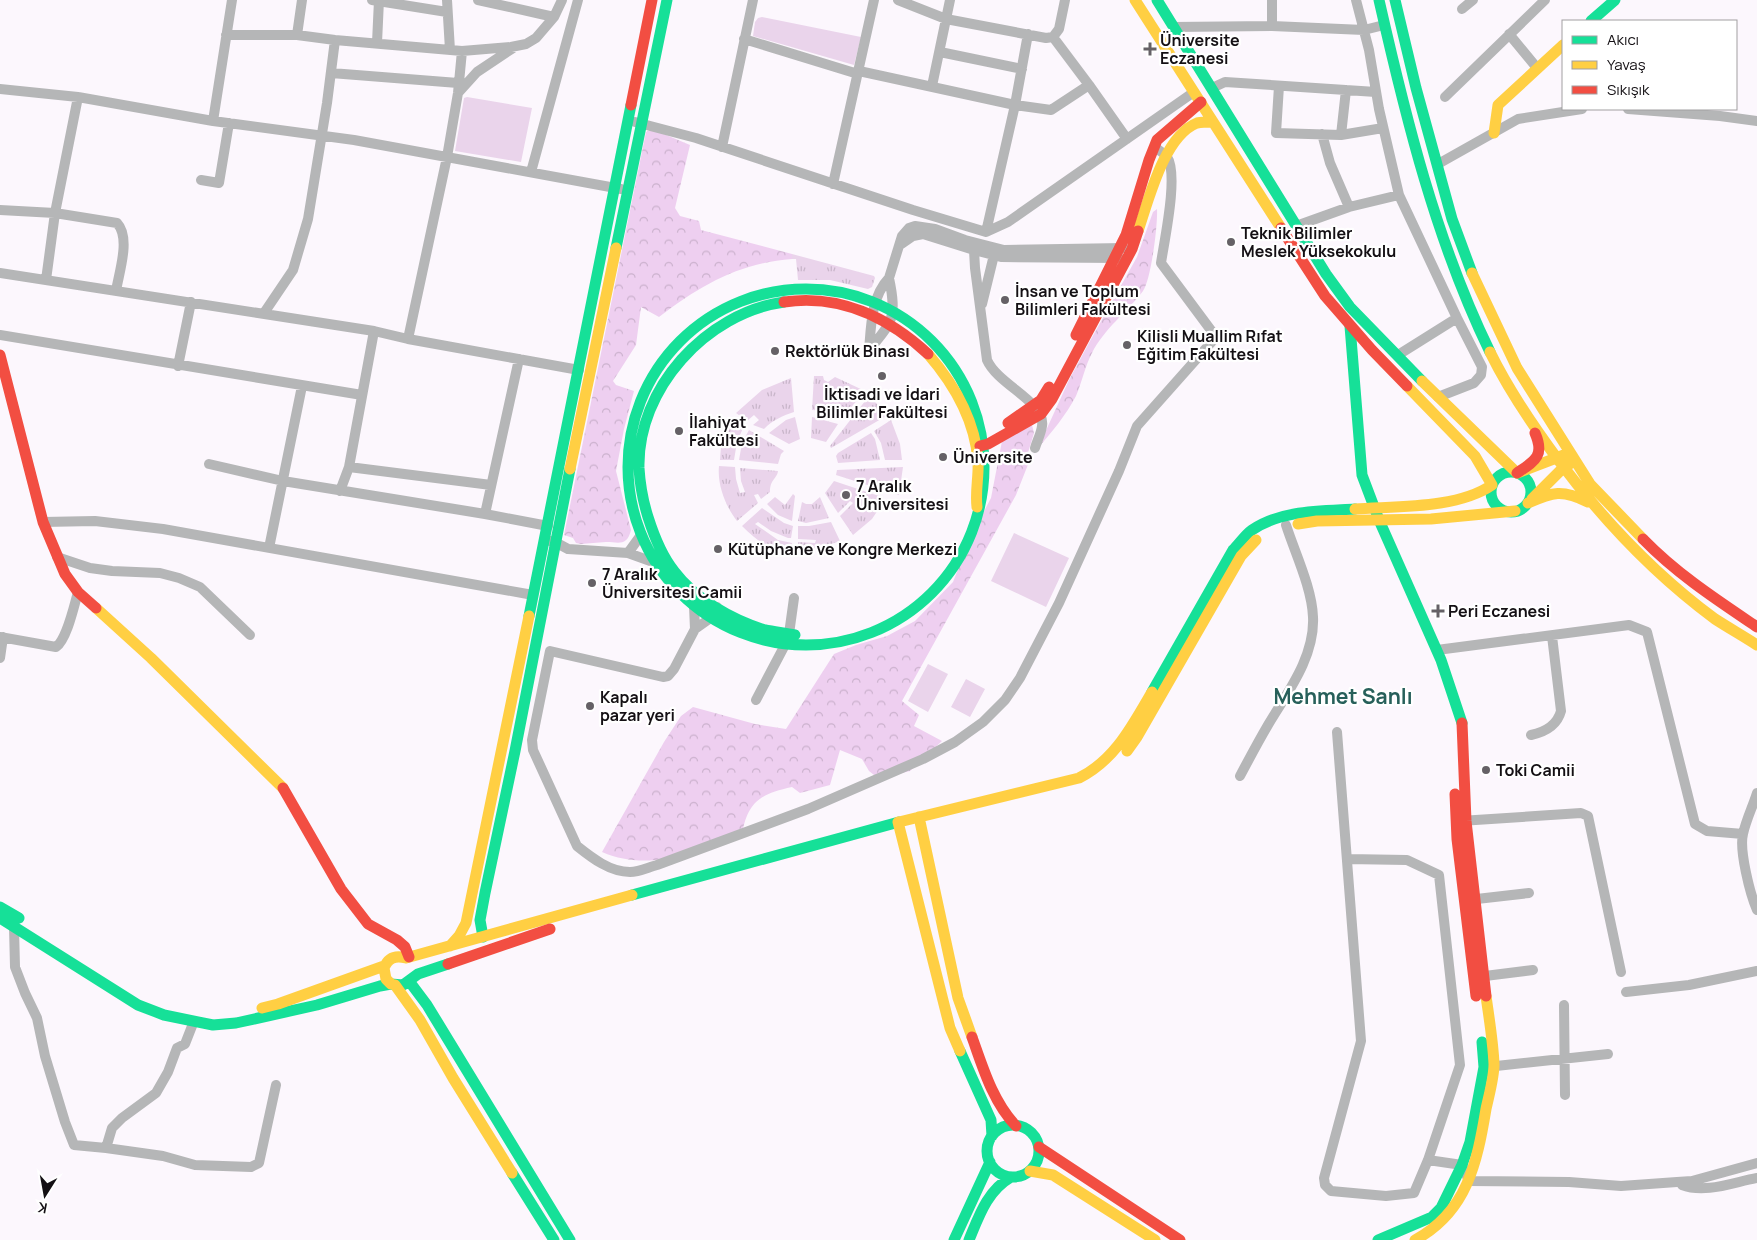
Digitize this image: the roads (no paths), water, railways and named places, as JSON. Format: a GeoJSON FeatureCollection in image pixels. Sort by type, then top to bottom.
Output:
{"type":"FeatureCollection","features":[{"type":"Feature","properties":{"kind":"main road"},"geometry":{"type":"LineString","coordinates":[[450,946],[459,936],[466,923],[533,595],[550,541],[548,526],[652,0]]}},
{"type":"Feature","properties":{"kind":"main road"},"geometry":{"type":"LineString","coordinates":[[483,937],[480,920],[484,893],[517,742],[550,541],[628,190],[667,0]]}},
{"type":"Feature","properties":{"kind":"main road"},"geometry":{"type":"LineString","coordinates":[[1135,0],[1325,296],[1350,326],[1475,456],[1492,486],[1493,499],[1496,505],[1508,511],[1515,511]]}},
{"type":"Feature","properties":{"kind":"main road"},"geometry":{"type":"LineString","coordinates":[[1157,0],[1326,274],[1350,307],[1438,397],[1517,473],[1527,480],[1530,485],[1528,503]]}},
{"type":"Feature","properties":{"kind":"main road"},"geometry":{"type":"LineString","coordinates":[[1379,0],[1394,68],[1440,227],[1476,323],[1493,358],[1539,440],[1540,452],[1536,461],[1517,473]]}},
{"type":"Feature","properties":{"kind":"main road"},"geometry":{"type":"LineString","coordinates":[[1396,0],[1400,26],[1452,219],[1473,274],[1517,368],[1590,484],[1659,555],[1703,591],[1757,627]]}},
{"type":"Feature","properties":{"kind":"main road"},"geometry":{"type":"LineString","coordinates":[[1592,20],[1615,0]]}},
{"type":"Feature","properties":{"kind":"main road"},"geometry":{"type":"LineString","coordinates":[[1494,133],[1498,105],[1562,46]]}},
{"type":"Feature","properties":{"kind":"main road"},"geometry":{"type":"LineString","coordinates":[[1123,253],[1126,235],[1154,147],[1169,128],[1201,102]]}},
{"type":"Feature","properties":{"kind":"main road"},"geometry":{"type":"LineString","coordinates":[[981,441],[1052,399],[1123,253],[1166,156],[1179,135],[1198,123],[1213,122]]}},
{"type":"Feature","properties":{"kind":"main road"},"geometry":{"type":"LineString","coordinates":[[697,601],[667,563],[641,514],[631,500],[628,466],[634,422],[641,400],[651,380],[677,344],[698,324],[714,314],[741,300],[775,291],[809,289],[843,293],[873,309],[924,350],[944,371],[981,441]]}},
{"type":"Feature","properties":{"kind":"main road"},"geometry":{"type":"LineString","coordinates":[[641,514],[641,535],[653,562],[677,591],[715,612],[732,628],[754,636],[787,638],[810,644],[855,638],[887,626],[908,614],[933,593],[951,568],[956,552],[977,506],[976,497],[981,441],[972,398],[954,368],[933,345],[892,312],[873,309]]}},
{"type":"Feature","properties":{"kind":"main road"},"geometry":{"type":"LineString","coordinates":[[1350,326],[1362,475],[1370,508],[1435,668],[1453,724],[1469,900],[1489,1066],[1479,1150],[1469,1182],[1445,1219],[1415,1240]]}},
{"type":"Feature","properties":{"kind":"main road"},"geometry":{"type":"LineString","coordinates":[[0,355],[43,522],[65,574],[78,592],[151,658],[284,789],[341,889],[368,924],[397,940],[405,947],[407,958],[412,965],[410,979],[570,1240]]}},
{"type":"Feature","properties":{"kind":"main road"},"geometry":{"type":"LineString","coordinates":[[1529,421],[1592,504],[1620,536],[1664,578],[1716,619],[1757,644]]}},
{"type":"Feature","properties":{"kind":"main road"},"geometry":{"type":"LineString","coordinates":[[554,1240],[453,1078],[420,1020],[384,975],[386,962],[393,957],[402,956],[407,958],[1079,778],[1094,771],[1113,755],[1129,732],[1233,550],[1252,530],[1278,517],[1316,511],[1445,503],[1482,492],[1492,486],[1498,477],[1504,473],[1517,473],[1560,463],[1572,456]]}},
{"type":"Feature","properties":{"kind":"main road"},"geometry":{"type":"LineString","coordinates":[[920,821],[1083,788],[1100,779],[1116,764],[1137,737],[1240,556],[1257,538],[1286,525],[1317,521],[1431,519],[1515,511],[1523,508],[1542,491],[1560,463]]}},
{"type":"Feature","properties":{"kind":"main road"},"geometry":{"type":"LineString","coordinates":[[1528,503],[1550,493],[1557,492],[1571,493],[1592,504]]}},
{"type":"Feature","properties":{"kind":"main road"},"geometry":{"type":"LineString","coordinates":[[1374,520],[1437,650],[1462,721],[1461,821]]}},
{"type":"Feature","properties":{"kind":"main road"},"geometry":{"type":"LineString","coordinates":[[920,821],[958,998],[991,1086],[1004,1113],[1016,1126]]}},
{"type":"Feature","properties":{"kind":"main road"},"geometry":{"type":"LineString","coordinates":[[0,918],[138,1004],[164,1015],[194,1022],[213,1025],[236,1023],[317,1005],[393,985],[402,985],[410,979],[533,934],[899,826]]}},
{"type":"Feature","properties":{"kind":"main road"},"geometry":{"type":"LineString","coordinates":[[899,826],[950,1028],[991,1120],[992,1136],[987,1149],[990,1162],[998,1173],[1011,1177],[1030,1172],[1053,1175],[1155,1240]]}},
{"type":"Feature","properties":{"kind":"main road"},"geometry":{"type":"LineString","coordinates":[[0,906],[142,996],[166,1006],[214,1015],[235,1014],[278,1004],[384,966]]}},
{"type":"Feature","properties":{"kind":"main road"},"geometry":{"type":"LineString","coordinates":[[1378,1240],[1432,1216],[1440,1208],[1462,1165],[1470,1142],[1489,1066]]}},
{"type":"Feature","properties":{"kind":"main road"},"geometry":{"type":"LineString","coordinates":[[992,1136],[1003,1128],[1016,1126],[1028,1130],[1037,1141],[1039,1147],[1038,1160],[1030,1172]]}},
{"type":"Feature","properties":{"kind":"main road"},"geometry":{"type":"LineString","coordinates":[[1039,1147],[1180,1240]]}},
{"type":"Feature","properties":{"kind":"main road"},"geometry":{"type":"LineString","coordinates":[[954,1240],[990,1162]]}},
{"type":"Feature","properties":{"kind":"main road"},"geometry":{"type":"LineString","coordinates":[[969,1240],[992,1193],[1011,1177]]}},
{"type":"Feature","properties":{"kind":"street"},"geometry":{"type":"LineString","coordinates":[[213,121],[232,0]]}},
{"type":"Feature","properties":{"kind":"street"},"geometry":{"type":"LineString","coordinates":[[297,35],[302,0]]}},
{"type":"Feature","properties":{"kind":"street"},"geometry":{"type":"LineString","coordinates":[[372,0],[447,12]]}},
{"type":"Feature","properties":{"kind":"street"},"geometry":{"type":"LineString","coordinates":[[377,43],[379,0]]}},
{"type":"Feature","properties":{"kind":"street"},"geometry":{"type":"LineString","coordinates":[[447,0],[450,50]]}},
{"type":"Feature","properties":{"kind":"street"},"geometry":{"type":"LineString","coordinates":[[478,0],[554,17]]}},
{"type":"Feature","properties":{"kind":"street"},"geometry":{"type":"LineString","coordinates":[[226,35],[297,35],[462,51],[516,46],[526,44],[536,38],[554,17],[562,0]]}},
{"type":"Feature","properties":{"kind":"street"},"geometry":{"type":"LineString","coordinates":[[531,172],[578,0]]}},
{"type":"Feature","properties":{"kind":"street"},"geometry":{"type":"LineString","coordinates":[[722,147],[753,0]]}},
{"type":"Feature","properties":{"kind":"street"},"geometry":{"type":"LineString","coordinates":[[834,184],[874,0]]}},
{"type":"Feature","properties":{"kind":"street"},"geometry":{"type":"LineString","coordinates":[[898,0],[946,19],[1046,38],[1053,37],[1059,29],[1065,0]]}},
{"type":"Feature","properties":{"kind":"street"},"geometry":{"type":"LineString","coordinates":[[932,86],[950,0]]}},
{"type":"Feature","properties":{"kind":"street"},"geometry":{"type":"LineString","coordinates":[[1272,0],[1272,26]]}},
{"type":"Feature","properties":{"kind":"street"},"geometry":{"type":"LineString","coordinates":[[1356,0],[1369,50],[1383,128],[1399,195],[1482,367],[1481,375],[1474,383],[1438,397]]}},
{"type":"Feature","properties":{"kind":"street"},"geometry":{"type":"LineString","coordinates":[[1462,9],[1473,0]]}},
{"type":"Feature","properties":{"kind":"street"},"geometry":{"type":"LineString","coordinates":[[1445,97],[1545,0]]}},
{"type":"Feature","properties":{"kind":"street"},"geometry":{"type":"LineString","coordinates":[[1174,27],[1272,26],[1364,30],[1384,25]]}},
{"type":"Feature","properties":{"kind":"street"},"geometry":{"type":"LineString","coordinates":[[986,232],[1015,105],[1028,34]]}},
{"type":"Feature","properties":{"kind":"street"},"geometry":{"type":"LineString","coordinates":[[1509,34],[1537,68]]}},
{"type":"Feature","properties":{"kind":"street"},"geometry":{"type":"LineString","coordinates":[[1053,37],[1127,139]]}},
{"type":"Feature","properties":{"kind":"street"},"geometry":{"type":"LineString","coordinates":[[744,39],[859,73],[932,86],[1015,105],[1051,110],[1089,85]]}},
{"type":"Feature","properties":{"kind":"street"},"geometry":{"type":"LineString","coordinates":[[264,313],[293,270],[308,219],[335,40]]}},
{"type":"Feature","properties":{"kind":"street"},"geometry":{"type":"LineString","coordinates":[[331,73],[458,88],[477,72],[516,46]]}},
{"type":"Feature","properties":{"kind":"street"},"geometry":{"type":"LineString","coordinates":[[408,339],[446,157],[458,88],[462,51]]}},
{"type":"Feature","properties":{"kind":"street"},"geometry":{"type":"LineString","coordinates":[[940,52],[1022,69]]}},
{"type":"Feature","properties":{"kind":"street"},"geometry":{"type":"LineString","coordinates":[[1212,88],[1225,82],[1376,92]]}},
{"type":"Feature","properties":{"kind":"street"},"geometry":{"type":"LineString","coordinates":[[1280,86],[1276,133],[1341,134],[1383,128]]}},
{"type":"Feature","properties":{"kind":"street"},"geometry":{"type":"LineString","coordinates":[[0,89],[78,97],[213,121],[321,136],[628,190]]}},
{"type":"Feature","properties":{"kind":"street"},"geometry":{"type":"LineString","coordinates":[[1341,134],[1346,90]]}},
{"type":"Feature","properties":{"kind":"street"},"geometry":{"type":"LineString","coordinates":[[628,122],[641,123],[722,147],[986,232],[1008,222],[1194,92]]}},
{"type":"Feature","properties":{"kind":"street"},"geometry":{"type":"LineString","coordinates":[[46,280],[55,213],[78,97]]}},
{"type":"Feature","properties":{"kind":"street"},"geometry":{"type":"LineString","coordinates":[[1438,164],[1518,119],[1576,110]]}},
{"type":"Feature","properties":{"kind":"street"},"geometry":{"type":"LineString","coordinates":[[1641,110],[1757,120]]}},
{"type":"Feature","properties":{"kind":"street"},"geometry":{"type":"LineString","coordinates":[[201,180],[219,183],[229,123]]}},
{"type":"Feature","properties":{"kind":"street"},"geometry":{"type":"LineString","coordinates":[[1322,134],[1330,163],[1349,207]]}},
{"type":"Feature","properties":{"kind":"street"},"geometry":{"type":"LineString","coordinates":[[715,612],[695,629],[674,669],[668,676],[663,677],[550,651],[532,740],[533,750],[577,846],[589,856],[608,867],[632,872],[657,865],[808,809],[923,759],[954,742],[983,722],[1005,700],[1020,678],[1059,603],[1119,471],[1137,426],[1216,337],[1160,263],[1171,185],[1171,169],[1166,156],[1154,147]]}},
{"type":"Feature","properties":{"kind":"street"},"geometry":{"type":"LineString","coordinates":[[1296,226],[1349,207],[1399,195]]}},
{"type":"Feature","properties":{"kind":"street"},"geometry":{"type":"LineString","coordinates":[[0,210],[55,213],[118,223],[122,228],[125,240],[116,291]]}},
{"type":"Feature","properties":{"kind":"street"},"geometry":{"type":"LineString","coordinates":[[889,278],[892,312],[890,324],[869,351],[873,309],[884,284],[889,278],[904,232],[909,228],[915,226],[935,229],[965,240],[1004,250],[1123,253]]}},
{"type":"Feature","properties":{"kind":"street"},"geometry":{"type":"LineString","coordinates":[[900,245],[912,236],[923,234],[994,256],[1010,258],[1123,253]]}},
{"type":"Feature","properties":{"kind":"street"},"geometry":{"type":"LineString","coordinates":[[974,250],[987,360],[990,367],[1003,381],[1038,409],[1043,425],[1035,448]]}},
{"type":"Feature","properties":{"kind":"street"},"geometry":{"type":"LineString","coordinates":[[981,310],[994,256]]}},
{"type":"Feature","properties":{"kind":"street"},"geometry":{"type":"LineString","coordinates":[[0,273],[374,331],[578,370]]}},
{"type":"Feature","properties":{"kind":"street"},"geometry":{"type":"LineString","coordinates":[[178,366],[191,302]]}},
{"type":"Feature","properties":{"kind":"street"},"geometry":{"type":"LineString","coordinates":[[1398,355],[1457,318]]}},
{"type":"Feature","properties":{"kind":"street"},"geometry":{"type":"LineString","coordinates":[[340,490],[349,467],[374,331]]}},
{"type":"Feature","properties":{"kind":"street"},"geometry":{"type":"LineString","coordinates":[[0,335],[362,396]]}},
{"type":"Feature","properties":{"kind":"street"},"geometry":{"type":"LineString","coordinates":[[485,514],[519,359]]}},
{"type":"Feature","properties":{"kind":"street"},"geometry":{"type":"LineString","coordinates":[[270,548],[302,386]]}},
{"type":"Feature","properties":{"kind":"street"},"geometry":{"type":"LineString","coordinates":[[209,464],[283,481],[548,526]]}},
{"type":"Feature","properties":{"kind":"street"},"geometry":{"type":"LineString","coordinates":[[349,467],[492,485]]}},
{"type":"Feature","properties":{"kind":"street"},"geometry":{"type":"LineString","coordinates":[[43,522],[95,521],[163,529],[533,595]]}},
{"type":"Feature","properties":{"kind":"street"},"geometry":{"type":"LineString","coordinates":[[1240,776],[1308,653],[1313,617],[1308,592],[1286,525]]}},
{"type":"Feature","properties":{"kind":"street"},"geometry":{"type":"LineString","coordinates":[[628,553],[641,535]]}},
{"type":"Feature","properties":{"kind":"street"},"geometry":{"type":"LineString","coordinates":[[550,541],[568,549],[628,553],[653,562]]}},
{"type":"Feature","properties":{"kind":"street"},"geometry":{"type":"LineString","coordinates":[[57,557],[90,568],[160,573],[179,578],[200,587],[250,635]]}},
{"type":"Feature","properties":{"kind":"street"},"geometry":{"type":"LineString","coordinates":[[0,658],[1,637],[56,647],[60,644],[78,592]]}},
{"type":"Feature","properties":{"kind":"street"},"geometry":{"type":"LineString","coordinates":[[756,700],[787,638],[794,598]]}},
{"type":"Feature","properties":{"kind":"street"},"geometry":{"type":"LineString","coordinates":[[695,629],[697,601]]}},
{"type":"Feature","properties":{"kind":"street"},"geometry":{"type":"LineString","coordinates":[[1437,650],[1630,626],[1647,632],[1695,824],[1707,832],[1742,834]]}},
{"type":"Feature","properties":{"kind":"street"},"geometry":{"type":"LineString","coordinates":[[1531,735],[1551,728],[1561,711],[1552,636]]}},
{"type":"Feature","properties":{"kind":"street"},"geometry":{"type":"LineString","coordinates":[[1337,732],[1361,1041],[1324,1178],[1325,1185],[1331,1190],[1386,1196],[1414,1192],[1428,1160],[1460,1065],[1439,875],[1407,860],[1347,859]]}},
{"type":"Feature","properties":{"kind":"street"},"geometry":{"type":"LineString","coordinates":[[1757,793],[1742,834],[1743,860],[1757,910]]}},
{"type":"Feature","properties":{"kind":"street"},"geometry":{"type":"LineString","coordinates":[[1461,821],[1581,813],[1588,816],[1620,972]]}},
{"type":"Feature","properties":{"kind":"street"},"geometry":{"type":"LineString","coordinates":[[1469,900],[1530,893]]}},
{"type":"Feature","properties":{"kind":"street"},"geometry":{"type":"LineString","coordinates":[[14,927],[15,967],[37,1018],[45,1056],[74,1145],[163,1156],[195,1165],[251,1167],[259,1163],[276,1085]]}},
{"type":"Feature","properties":{"kind":"street"},"geometry":{"type":"LineString","coordinates":[[1478,977],[1533,970]]}},
{"type":"Feature","properties":{"kind":"street"},"geometry":{"type":"LineString","coordinates":[[1626,992],[1689,985],[1757,972]]}},
{"type":"Feature","properties":{"kind":"street"},"geometry":{"type":"LineString","coordinates":[[1564,1004],[1565,1094]]}},
{"type":"Feature","properties":{"kind":"street"},"geometry":{"type":"LineString","coordinates":[[106,1148],[112,1128],[122,1118],[156,1094],[168,1072],[177,1048],[185,1044],[194,1022]]}},
{"type":"Feature","properties":{"kind":"street"},"geometry":{"type":"LineString","coordinates":[[1489,1066],[1608,1054]]}},
{"type":"Feature","properties":{"kind":"street"},"geometry":{"type":"LineString","coordinates":[[1428,1160],[1462,1165],[1469,1182],[1569,1182],[1621,1186],[1692,1181],[1757,1163]]}},
{"type":"Feature","properties":{"kind":"street"},"geometry":{"type":"LineString","coordinates":[[1677,1182],[1689,1188],[1709,1188],[1757,1178]]}},
{"type":"Feature","properties":{"kind":"place","name":"Üniversite Eczanesi"},"geometry":{"type":"Point","coordinates":[1150,49]}},
{"type":"Feature","properties":{"kind":"place","name":"Teknik Bilimler Meslek Yüksekokulu"},"geometry":{"type":"Point","coordinates":[1231,242]}},
{"type":"Feature","properties":{"kind":"place","name":"İnsan ve Toplum Bilimleri Fakültesi"},"geometry":{"type":"Point","coordinates":[1005,300]}},
{"type":"Feature","properties":{"kind":"place","name":"Kilisli Muallim Rıfat Eğitim Fakültesi"},"geometry":{"type":"Point","coordinates":[1127,345]}},
{"type":"Feature","properties":{"kind":"place","name":"Rektörlük Binası"},"geometry":{"type":"Point","coordinates":[775,351]}},
{"type":"Feature","properties":{"kind":"place","name":"İktisadi ve İdari Bilimler Fakültesi"},"geometry":{"type":"Point","coordinates":[882,376]}},
{"type":"Feature","properties":{"kind":"place","name":"İlahiyat Fakültesi"},"geometry":{"type":"Point","coordinates":[679,431]}},
{"type":"Feature","properties":{"kind":"place","name":"Üniversite"},"geometry":{"type":"Point","coordinates":[943,457]}},
{"type":"Feature","properties":{"kind":"place","name":"7 Aralık Üniversitesi"},"geometry":{"type":"Point","coordinates":[846,495]}},
{"type":"Feature","properties":{"kind":"place","name":"Kütüphane ve Kongre Merkezi"},"geometry":{"type":"Point","coordinates":[718,549]}},
{"type":"Feature","properties":{"kind":"place","name":"7 Aralık Üniversitesi Camii"},"geometry":{"type":"Point","coordinates":[592,583]}},
{"type":"Feature","properties":{"kind":"place","name":"Peri Eczanesi"},"geometry":{"type":"Point","coordinates":[1438,611]}},
{"type":"Feature","properties":{"kind":"place","name":"Kapalı pazar yeri"},"geometry":{"type":"Point","coordinates":[590,706]}},
{"type":"Feature","properties":{"kind":"place","name":"Toki Camii"},"geometry":{"type":"Point","coordinates":[1486,770]}},
{"type":"Feature","properties":{"kind":"district","name":"Mehmet Sanlı"},"geometry":{"type":"Point","coordinates":[1343,696]}}]}
